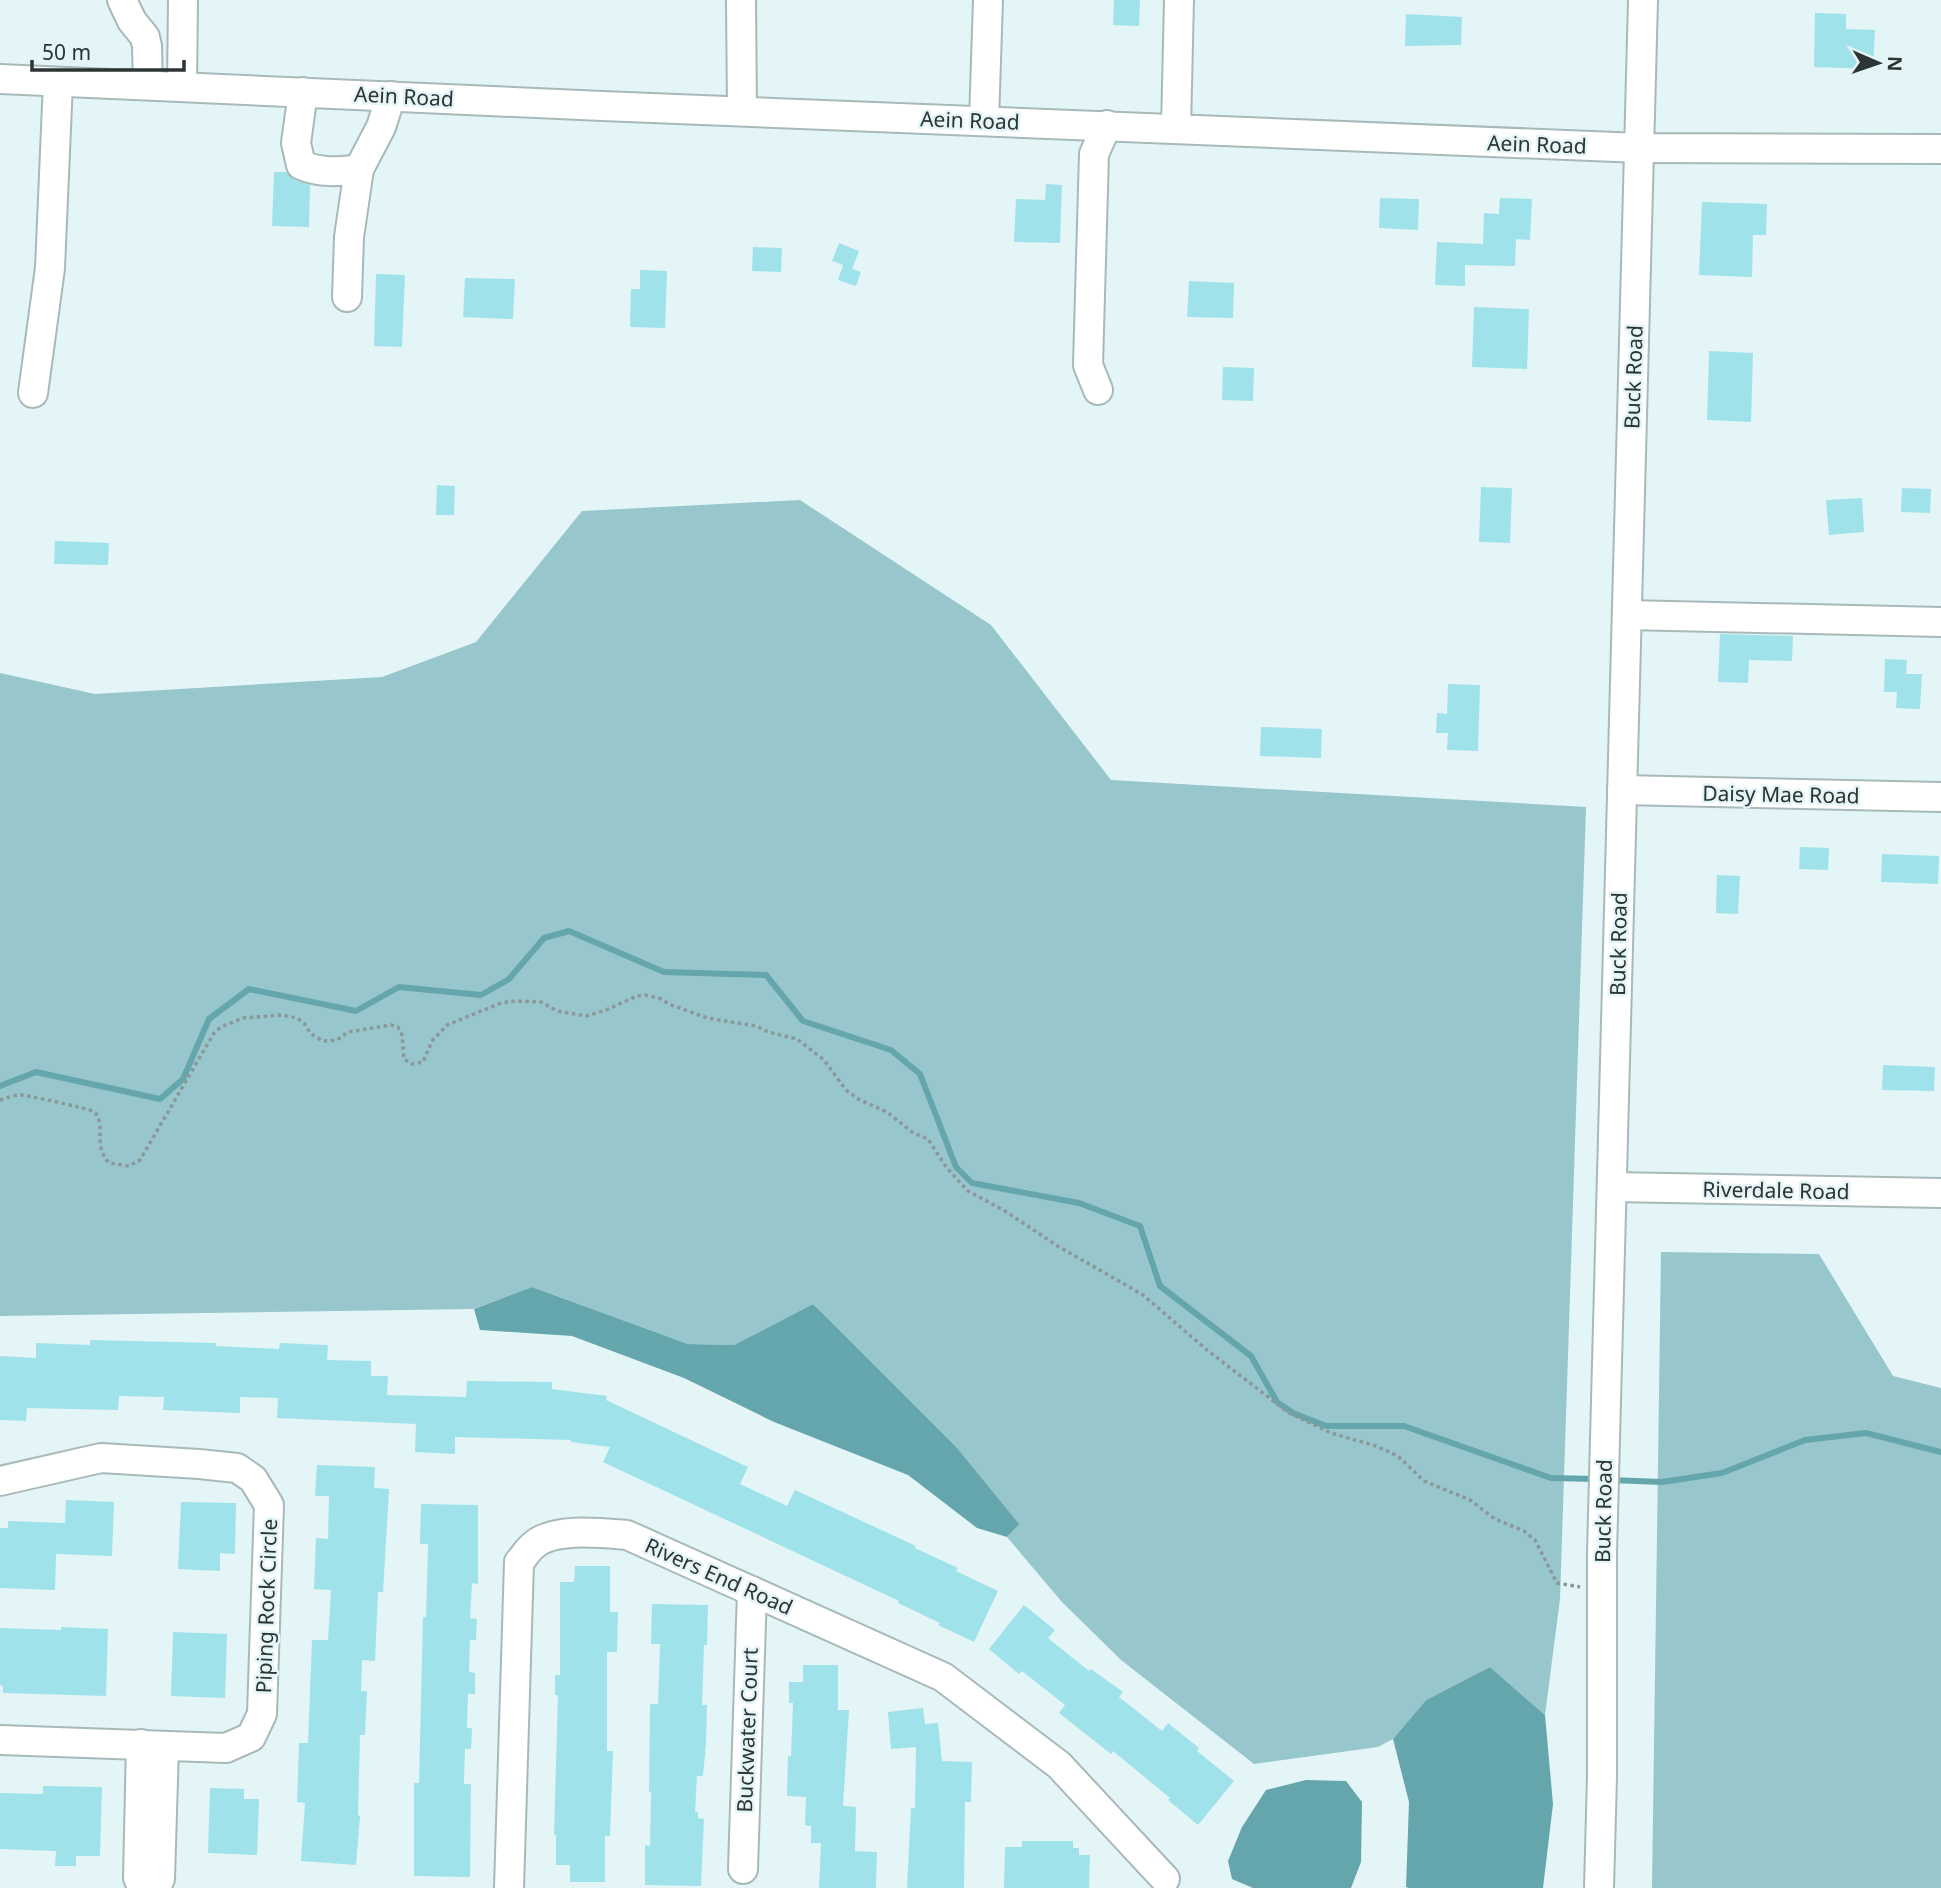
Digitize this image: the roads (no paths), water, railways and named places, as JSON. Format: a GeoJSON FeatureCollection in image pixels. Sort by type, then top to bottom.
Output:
{"type":"FeatureCollection","features":[{"type":"Feature","properties":{"kind":"street"},"geometry":{"type":"LineString","coordinates":[[122,0],[132,21],[145,37],[148,85]]}},
{"type":"Feature","properties":{"kind":"street"},"geometry":{"type":"LineString","coordinates":[[182,87],[183,0]]}},
{"type":"Feature","properties":{"kind":"street"},"geometry":{"type":"LineString","coordinates":[[741,0],[742,110]]}},
{"type":"Feature","properties":{"kind":"street"},"geometry":{"type":"LineString","coordinates":[[984,121],[988,0]]}},
{"type":"Feature","properties":{"kind":"street"},"geometry":{"type":"LineString","coordinates":[[1176,128],[1179,0]]}},
{"type":"Feature","properties":{"kind":"street","name":"Buck Road"},"geometry":{"type":"LineString","coordinates":[[1599,1888],[1602,1553],[1643,0]]}},
{"type":"Feature","properties":{"kind":"street","name":"Aein Road"},"geometry":{"type":"LineString","coordinates":[[0,79],[1640,148],[1941,149]]}},
{"type":"Feature","properties":{"kind":"street"},"geometry":{"type":"LineString","coordinates":[[33,393],[50,268],[58,82]]}},
{"type":"Feature","properties":{"kind":"street"},"geometry":{"type":"LineString","coordinates":[[303,92],[296,143],[301,165],[314,170],[342,172],[359,169]]}},
{"type":"Feature","properties":{"kind":"street"},"geometry":{"type":"LineString","coordinates":[[347,297],[349,237],[359,169],[381,127],[391,96]]}},
{"type":"Feature","properties":{"kind":"street"},"geometry":{"type":"LineString","coordinates":[[1098,390],[1088,365],[1094,155],[1107,125]]}},
{"type":"Feature","properties":{"kind":"street"},"geometry":{"type":"LineString","coordinates":[[1627,615],[1941,622]]}},
{"type":"Feature","properties":{"kind":"street","name":"Daisy Mae Road"},"geometry":{"type":"LineString","coordinates":[[1622,790],[1941,797]]}},
{"type":"Feature","properties":{"kind":"street","name":"Riverdale Road"},"geometry":{"type":"LineString","coordinates":[[1612,1187],[1941,1193]]}},
{"type":"Feature","properties":{"kind":"street","name":"Piping Rock Circle"},"geometry":{"type":"LineString","coordinates":[[0,1481],[101,1458],[199,1464],[237,1468],[253,1479],[269,1505],[262,1714],[251,1737],[226,1748],[0,1740]]}},
{"type":"Feature","properties":{"kind":"street","name":"Rivers End Road"},"geometry":{"type":"LineString","coordinates":[[509,1888],[519,1562],[535,1542],[564,1533],[597,1532],[627,1535],[943,1677],[1059,1765],[1164,1879]]}},
{"type":"Feature","properties":{"kind":"street","name":"Buckwater Court"},"geometry":{"type":"LineString","coordinates":[[743,1869],[752,1591]]}},
{"type":"Feature","properties":{"kind":"street"},"geometry":{"type":"LineString","coordinates":[[143,1888],[138,1878],[150,1816],[153,1745]]}},
{"type":"Feature","properties":{"kind":"street"},"geometry":{"type":"LineString","coordinates":[[150,1816],[160,1879],[155,1888]]}},
{"type":"Feature","properties":{"kind":"waterway"},"geometry":{"type":"LineString","coordinates":[[0,1086],[36,1072],[160,1099],[183,1079],[209,1019],[249,989],[356,1011],[399,987],[481,995],[509,979],[544,938],[569,931],[664,972],[766,975],[803,1021],[891,1050],[920,1074],[956,1167],[972,1183],[1079,1203],[1140,1226],[1160,1286],[1251,1356],[1277,1402],[1293,1413],[1326,1426],[1404,1426],[1551,1478],[1596,1479]]}},
{"type":"Feature","properties":{"kind":"waterway"},"geometry":{"type":"LineString","coordinates":[[1610,1480],[1662,1482],[1722,1473],[1805,1440],[1866,1433],[1941,1452]]}}]}
